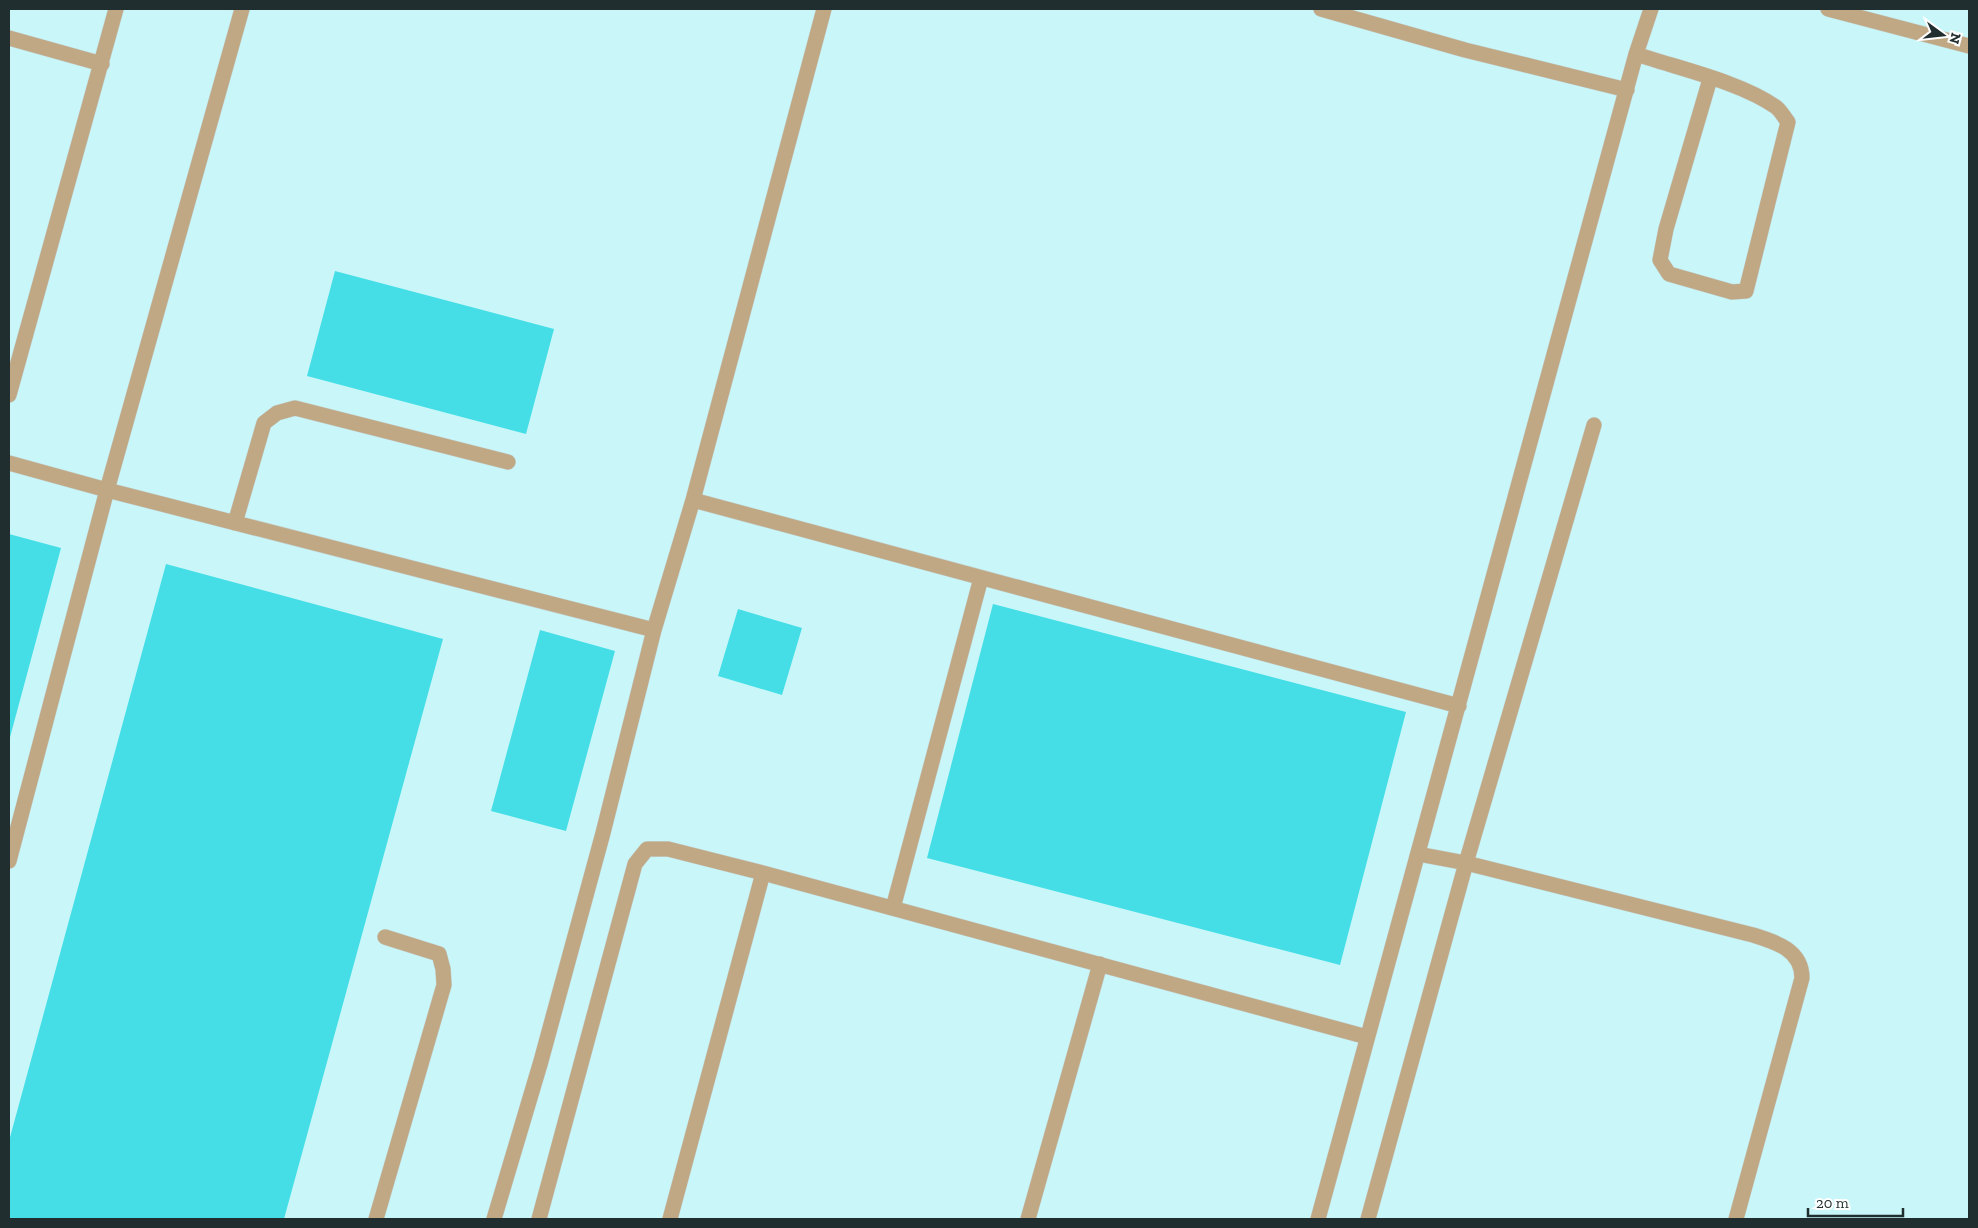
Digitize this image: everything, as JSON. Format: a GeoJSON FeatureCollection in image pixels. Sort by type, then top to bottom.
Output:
{"type":"FeatureCollection","features":[{"type":"Feature","properties":{"kind":"lane"},"geometry":{"type":"LineString","coordinates":[[9,395],[116,9]]}},
{"type":"Feature","properties":{"kind":"lane"},"geometry":{"type":"LineString","coordinates":[[9,860],[106,490],[242,9]]}},
{"type":"Feature","properties":{"kind":"lane"},"geometry":{"type":"LineString","coordinates":[[494,1219],[549,1032],[603,833],[654,630],[693,500],[824,9]]}},
{"type":"Feature","properties":{"kind":"lane"},"geometry":{"type":"LineString","coordinates":[[1321,9],[1465,50],[1627,90]]}},
{"type":"Feature","properties":{"kind":"lane"},"geometry":{"type":"LineString","coordinates":[[1318,1219],[1636,54],[1651,9]]}},
{"type":"Feature","properties":{"kind":"lane"},"geometry":{"type":"LineString","coordinates":[[1828,9],[1969,46]]}},
{"type":"Feature","properties":{"kind":"lane"},"geometry":{"type":"LineString","coordinates":[[9,38],[102,64]]}},
{"type":"Feature","properties":{"kind":"lane"},"geometry":{"type":"LineString","coordinates":[[1636,54],[1710,78],[1744,90],[1777,108],[1788,122],[1746,291],[1732,292],[1668,274],[1660,260],[1666,229],[1710,78]]}},
{"type":"Feature","properties":{"kind":"lane"},"geometry":{"type":"LineString","coordinates":[[235,523],[264,423],[277,413],[294,408],[508,462]]}},
{"type":"Feature","properties":{"kind":"lane"},"geometry":{"type":"LineString","coordinates":[[1368,1219],[1466,863],[1594,425]]}},
{"type":"Feature","properties":{"kind":"lane"},"geometry":{"type":"LineString","coordinates":[[9,463],[106,490],[654,630]]}},
{"type":"Feature","properties":{"kind":"lane"},"geometry":{"type":"LineString","coordinates":[[693,500],[1459,706]]}},
{"type":"Feature","properties":{"kind":"lane"},"geometry":{"type":"LineString","coordinates":[[893,908],[981,578]]}},
{"type":"Feature","properties":{"kind":"lane"},"geometry":{"type":"LineString","coordinates":[[539,1219],[635,864],[647,850],[668,849],[764,873],[1367,1037]]}},
{"type":"Feature","properties":{"kind":"lane"},"geometry":{"type":"LineString","coordinates":[[1418,854],[1466,863],[1753,935],[1776,942],[1791,951],[1802,971],[1802,978],[1736,1219]]}},
{"type":"Feature","properties":{"kind":"lane"},"geometry":{"type":"LineString","coordinates":[[670,1219],[764,873]]}},
{"type":"Feature","properties":{"kind":"lane"},"geometry":{"type":"LineString","coordinates":[[376,1219],[444,985],[444,969],[439,954],[385,937]]}},
{"type":"Feature","properties":{"kind":"lane"},"geometry":{"type":"LineString","coordinates":[[1028,1219],[1100,964]]}},
{"type":"Feature","properties":{"kind":"shaded area"},"geometry":{"type":"Polygon","coordinates":[[[9,9],[1969,9],[1969,1219],[9,1219],[9,9]]]}},
{"type":"Feature","properties":{"kind":"building"},"geometry":{"type":"Polygon","coordinates":[[[335,271],[554,329],[526,434],[307,376],[335,271]]]}},
{"type":"Feature","properties":{"kind":"building"},"geometry":{"type":"Polygon","coordinates":[[[9,534],[61,548],[9,741],[9,534]]]}},
{"type":"Feature","properties":{"kind":"building"},"geometry":{"type":"Polygon","coordinates":[[[166,564],[443,639],[284,1219],[9,1219],[9,1141],[166,564]]]}},
{"type":"Feature","properties":{"kind":"building"},"geometry":{"type":"Polygon","coordinates":[[[993,604],[1406,712],[1340,965],[927,858],[993,604]]]}},
{"type":"Feature","properties":{"kind":"building"},"geometry":{"type":"Polygon","coordinates":[[[738,609],[802,628],[782,695],[718,676],[738,609]]]}},
{"type":"Feature","properties":{"kind":"building"},"geometry":{"type":"Polygon","coordinates":[[[540,630],[615,651],[566,831],[491,811],[540,630]]]}}]}
